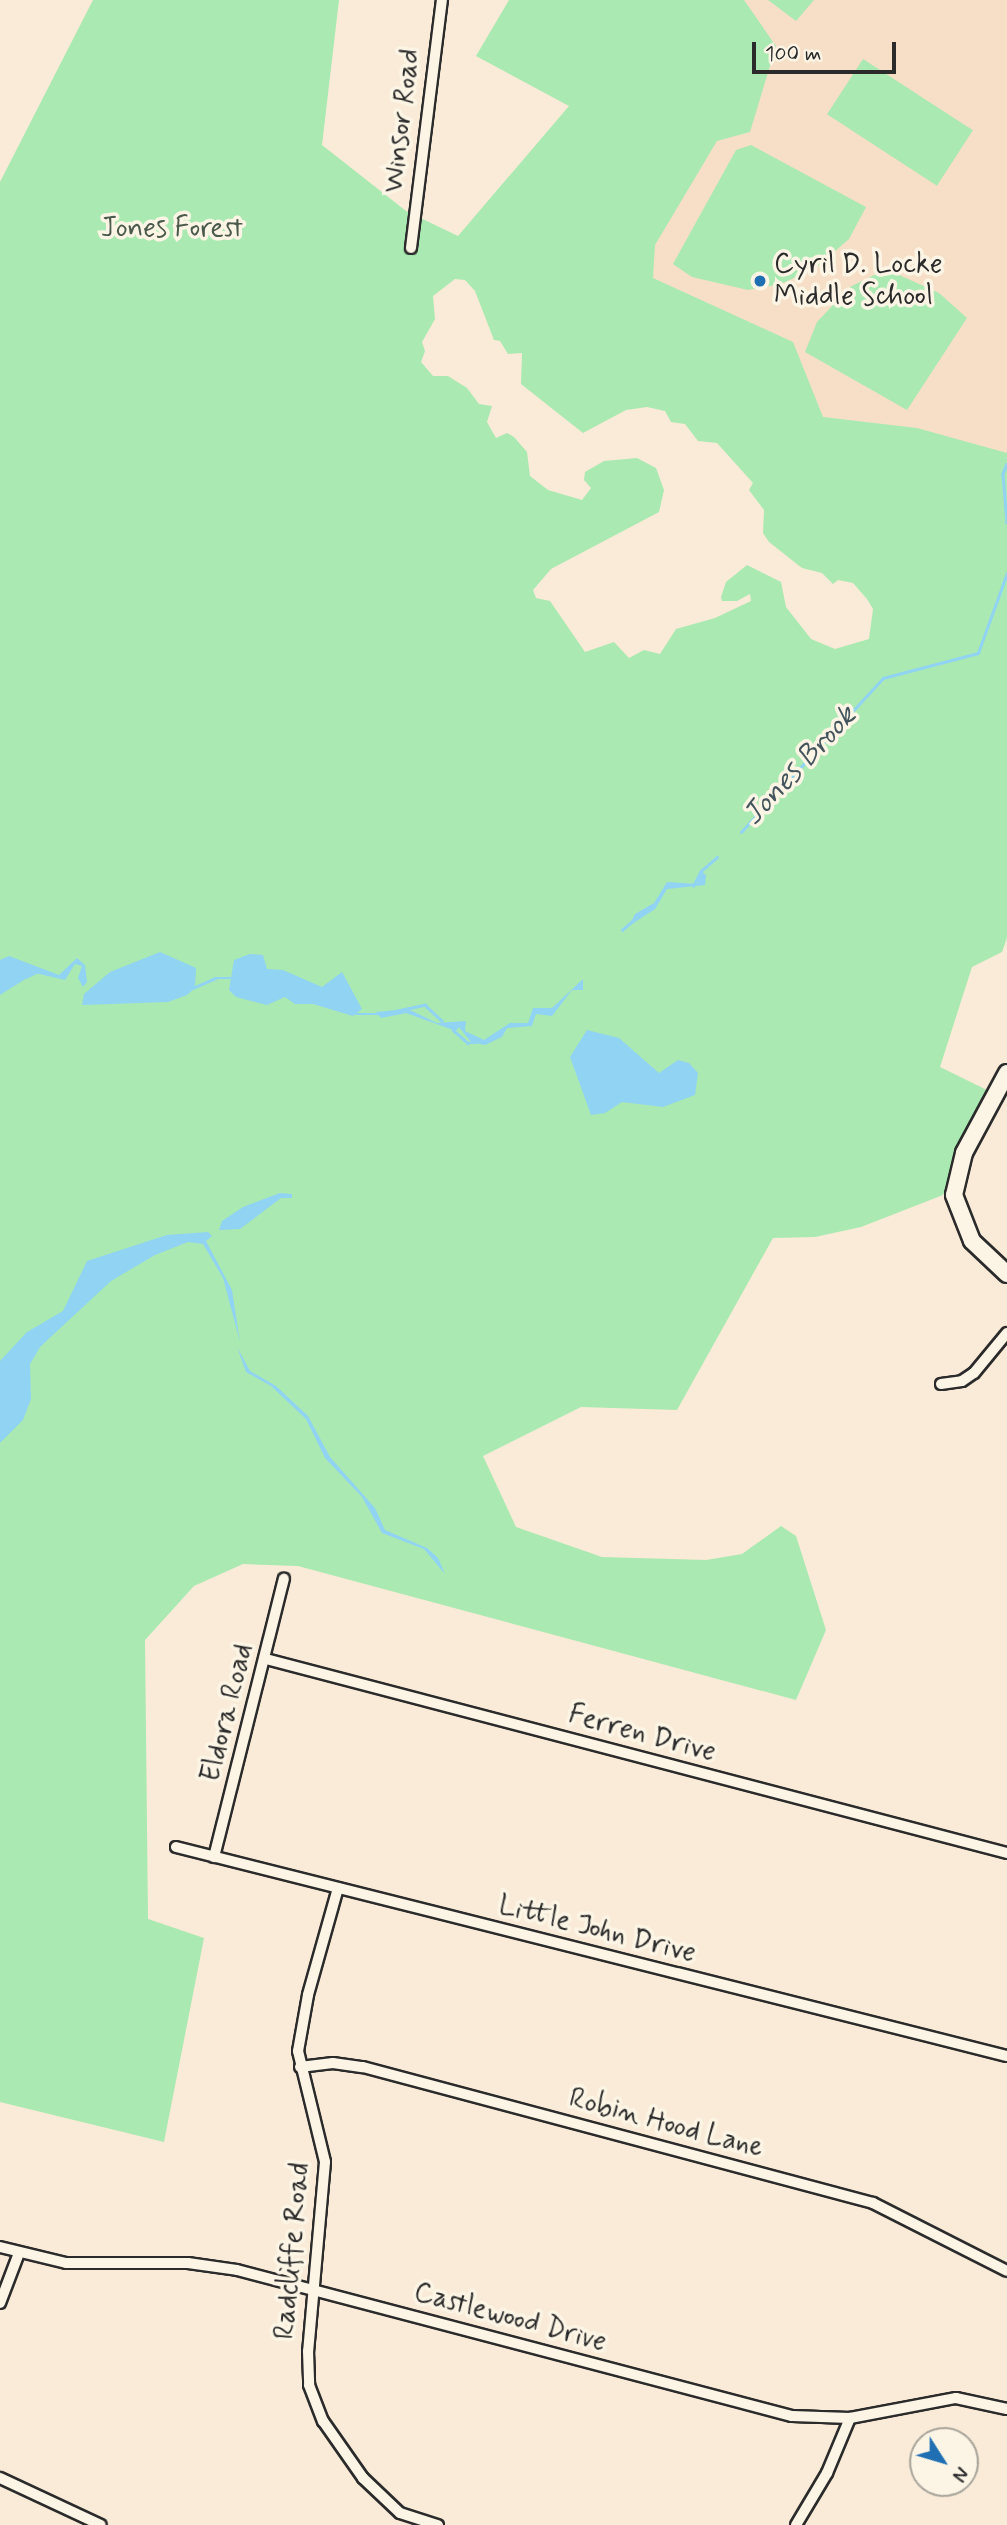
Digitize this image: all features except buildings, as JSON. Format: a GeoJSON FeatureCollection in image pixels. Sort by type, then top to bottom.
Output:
{"type":"FeatureCollection","features":[{"type":"Feature","properties":{"kind":"street","name":"Winsor Road"},"geometry":{"type":"LineString","coordinates":[[411,248],[442,0]]}},
{"type":"Feature","properties":{"kind":"street"},"geometry":{"type":"LineString","coordinates":[[1007,1073],[964,1153],[954,1195],[972,1241],[1007,1274]]}},
{"type":"Feature","properties":{"kind":"street"},"geometry":{"type":"LineString","coordinates":[[941,1384],[962,1381],[974,1373],[1007,1333]]}},
{"type":"Feature","properties":{"kind":"street","name":"Eldora Road"},"geometry":{"type":"LineString","coordinates":[[214,1857],[266,1660],[284,1579]]}},
{"type":"Feature","properties":{"kind":"street","name":"Ferren Drive"},"geometry":{"type":"LineString","coordinates":[[266,1660],[1007,1853]]}},
{"type":"Feature","properties":{"kind":"street","name":"Little John Drive"},"geometry":{"type":"LineString","coordinates":[[176,1847],[1007,2056]]}},
{"type":"Feature","properties":{"kind":"street","name":"Radcliffe Road"},"geometry":{"type":"LineString","coordinates":[[338,1888],[300,2031],[300,2067],[320,2129],[325,2162],[313,2288],[309,2385],[323,2421],[363,2478],[400,2513],[438,2525]]}},
{"type":"Feature","properties":{"kind":"street","name":"Robin Hood Lane"},"geometry":{"type":"LineString","coordinates":[[300,2067],[332,2063],[363,2067],[873,2203],[1007,2271]]}},
{"type":"Feature","properties":{"kind":"street","name":"Castlewood Drive"},"geometry":{"type":"LineString","coordinates":[[0,2246],[19,2253],[99,2266],[210,2265],[313,2288],[782,2414],[850,2418],[956,2398],[1007,2409]]}},
{"type":"Feature","properties":{"kind":"street"},"geometry":{"type":"LineString","coordinates":[[0,2303],[19,2253]]}},
{"type":"Feature","properties":{"kind":"street"},"geometry":{"type":"LineString","coordinates":[[796,2525],[850,2418]]}},
{"type":"Feature","properties":{"kind":"street"},"geometry":{"type":"LineString","coordinates":[[0,2478],[101,2525]]}},
{"type":"Feature","properties":{"kind":"shaded area","name":"Cyril D. Locke Middle School"},"geometry":{"type":"Polygon","coordinates":[[[664,0],[1007,0],[1007,538],[555,311],[664,0]]]}},
{"type":"Feature","properties":{"kind":"green space","name":"Jones Forest"},"geometry":{"type":"Polygon","coordinates":[[[93,0],[339,0],[322,145],[406,211],[458,236],[569,106],[476,56],[509,0],[744,0],[776,46],[750,132],[717,141],[655,245],[653,278],[793,342],[823,417],[917,428],[1007,453],[1007,938],[1002,952],[972,967],[940,1067],[991,1092],[943,1195],[861,1227],[815,1237],[773,1238],[677,1410],[581,1407],[483,1456],[516,1527],[602,1557],[706,1560],[742,1554],[781,1526],[796,1536],[826,1630],[796,1700],[298,1566],[243,1564],[194,1586],[145,1640],[148,1919],[204,1938],[164,2142],[0,2102],[0,182],[93,0]],[[455,279],[433,296],[435,319],[422,342],[425,351],[421,362],[433,376],[448,376],[467,388],[479,404],[492,406],[487,422],[496,438],[507,433],[514,437],[527,452],[530,476],[548,490],[582,500],[591,488],[584,480],[585,472],[604,461],[637,458],[656,468],[664,490],[659,512],[551,569],[533,590],[536,598],[550,601],[585,652],[614,642],[629,658],[644,650],[660,654],[676,629],[715,618],[751,601],[750,594],[737,601],[722,601],[721,597],[726,582],[747,565],[781,582],[786,607],[811,639],[835,649],[869,639],[873,609],[867,599],[853,583],[838,580],[833,584],[822,573],[802,568],[769,542],[763,533],[764,510],[749,490],[753,483],[717,443],[698,441],[685,424],[671,422],[665,411],[647,407],[626,410],[583,433],[521,384],[522,353],[508,354],[500,341],[494,340],[475,291],[465,280],[455,279]]]}},
{"type":"Feature","properties":{"kind":"green space"},"geometry":{"type":"Polygon","coordinates":[[[768,0],[814,0],[796,21],[768,0]]]}},
{"type":"Feature","properties":{"kind":"green space"},"geometry":{"type":"Polygon","coordinates":[[[863,59],[973,130],[937,186],[827,114],[863,59]]]}},
{"type":"Feature","properties":{"kind":"green space"},"geometry":{"type":"Polygon","coordinates":[[[751,145],[866,207],[849,239],[817,267],[781,284],[748,290],[692,277],[673,264],[736,150],[751,145]]]}},
{"type":"Feature","properties":{"kind":"green space"},"geometry":{"type":"Polygon","coordinates":[[[886,269],[939,293],[967,318],[907,410],[805,352],[817,322],[850,287],[886,269]]]}},
{"type":"Feature","properties":{"kind":"water"},"geometry":{"type":"Polygon","coordinates":[[[700,870],[706,875],[705,885],[667,889],[655,909],[629,926],[635,914],[654,903],[667,882],[697,884],[700,870]]]}},
{"type":"Feature","properties":{"kind":"water"},"geometry":{"type":"Polygon","coordinates":[[[160,952],[196,968],[195,988],[187,995],[168,1002],[82,1005],[84,994],[110,972],[160,952]]]}},
{"type":"Feature","properties":{"kind":"water"},"geometry":{"type":"Polygon","coordinates":[[[250,954],[263,955],[267,969],[283,970],[322,987],[342,972],[362,1009],[353,1016],[313,1004],[295,1004],[285,997],[267,1005],[236,997],[229,990],[234,960],[250,954]]]}},
{"type":"Feature","properties":{"kind":"water"},"geometry":{"type":"Polygon","coordinates":[[[9,956],[59,975],[77,958],[85,965],[87,982],[83,987],[78,978],[82,966],[75,964],[65,980],[35,973],[0,995],[0,960],[9,956]]]}},
{"type":"Feature","properties":{"kind":"water"},"geometry":{"type":"Polygon","coordinates":[[[583,979],[583,990],[572,990],[552,1016],[536,1014],[532,1026],[507,1028],[502,1037],[485,1045],[471,1042],[459,1027],[456,1031],[406,1013],[381,1018],[376,1012],[408,1009],[437,1023],[466,1021],[465,1031],[484,1040],[510,1023],[528,1023],[533,1008],[552,1008],[583,979]]]}},
{"type":"Feature","properties":{"kind":"water"},"geometry":{"type":"Polygon","coordinates":[[[587,1030],[619,1038],[659,1073],[678,1060],[689,1063],[698,1073],[695,1095],[663,1107],[622,1102],[605,1113],[591,1115],[570,1057],[587,1030]]]}},
{"type":"Feature","properties":{"kind":"water"},"geometry":{"type":"Polygon","coordinates":[[[280,1193],[292,1194],[292,1198],[281,1198],[240,1229],[219,1230],[222,1221],[243,1207],[280,1193]]]}},
{"type":"Feature","properties":{"kind":"water"},"geometry":{"type":"Polygon","coordinates":[[[208,1232],[212,1236],[206,1241],[232,1290],[240,1342],[223,1278],[203,1244],[188,1242],[155,1255],[111,1281],[40,1347],[30,1364],[31,1399],[23,1420],[0,1443],[0,1361],[27,1332],[63,1311],[87,1261],[167,1235],[208,1232]]]}},
{"type":"Feature","properties":{"kind":"water"},"geometry":{"type":"Polygon","coordinates":[[[237,1347],[250,1371],[276,1386],[308,1416],[330,1457],[375,1508],[385,1530],[427,1548],[438,1558],[445,1574],[424,1549],[382,1533],[362,1497],[325,1458],[306,1419],[271,1386],[246,1372],[237,1347]]]}},
{"type":"Feature","properties":{"kind":"waterway","name":"Jones Brook"},"geometry":{"type":"LineString","coordinates":[[1007,464],[1003,474],[1007,523]]}},
{"type":"Feature","properties":{"kind":"waterway","name":"Jones Brook"},"geometry":{"type":"LineString","coordinates":[[741,832],[883,678],[978,653],[1007,573]]}},
{"type":"Feature","properties":{"kind":"waterway","name":"Jones Brook"},"geometry":{"type":"LineString","coordinates":[[693,886],[701,871],[717,857]]}},
{"type":"Feature","properties":{"kind":"waterway","name":"Jones Brook"},"geometry":{"type":"LineString","coordinates":[[622,930],[638,916]]}},
{"type":"Feature","properties":{"kind":"waterway","name":"Jones Brook"},"geometry":{"type":"LineString","coordinates":[[26,977],[38,971]]}},
{"type":"Feature","properties":{"kind":"waterway","name":"Jones Brook"},"geometry":{"type":"LineString","coordinates":[[193,988],[215,978],[234,978]]}},
{"type":"Feature","properties":{"kind":"waterway","name":"Jones Brook"},"geometry":{"type":"LineString","coordinates":[[386,1013],[425,1005],[442,1021]]}},
{"type":"Feature","properties":{"kind":"waterway","name":"Jones Brook"},"geometry":{"type":"LineString","coordinates":[[356,1014],[379,1014]]}},
{"type":"Feature","properties":{"kind":"waterway","name":"Jones Brook"},"geometry":{"type":"LineString","coordinates":[[453,1030],[468,1043],[476,1043]]}},
{"type":"Feature","properties":{"kind":"place","name":"Cyril D. Locke Middle School"},"geometry":{"type":"Point","coordinates":[760,281]}}]}
